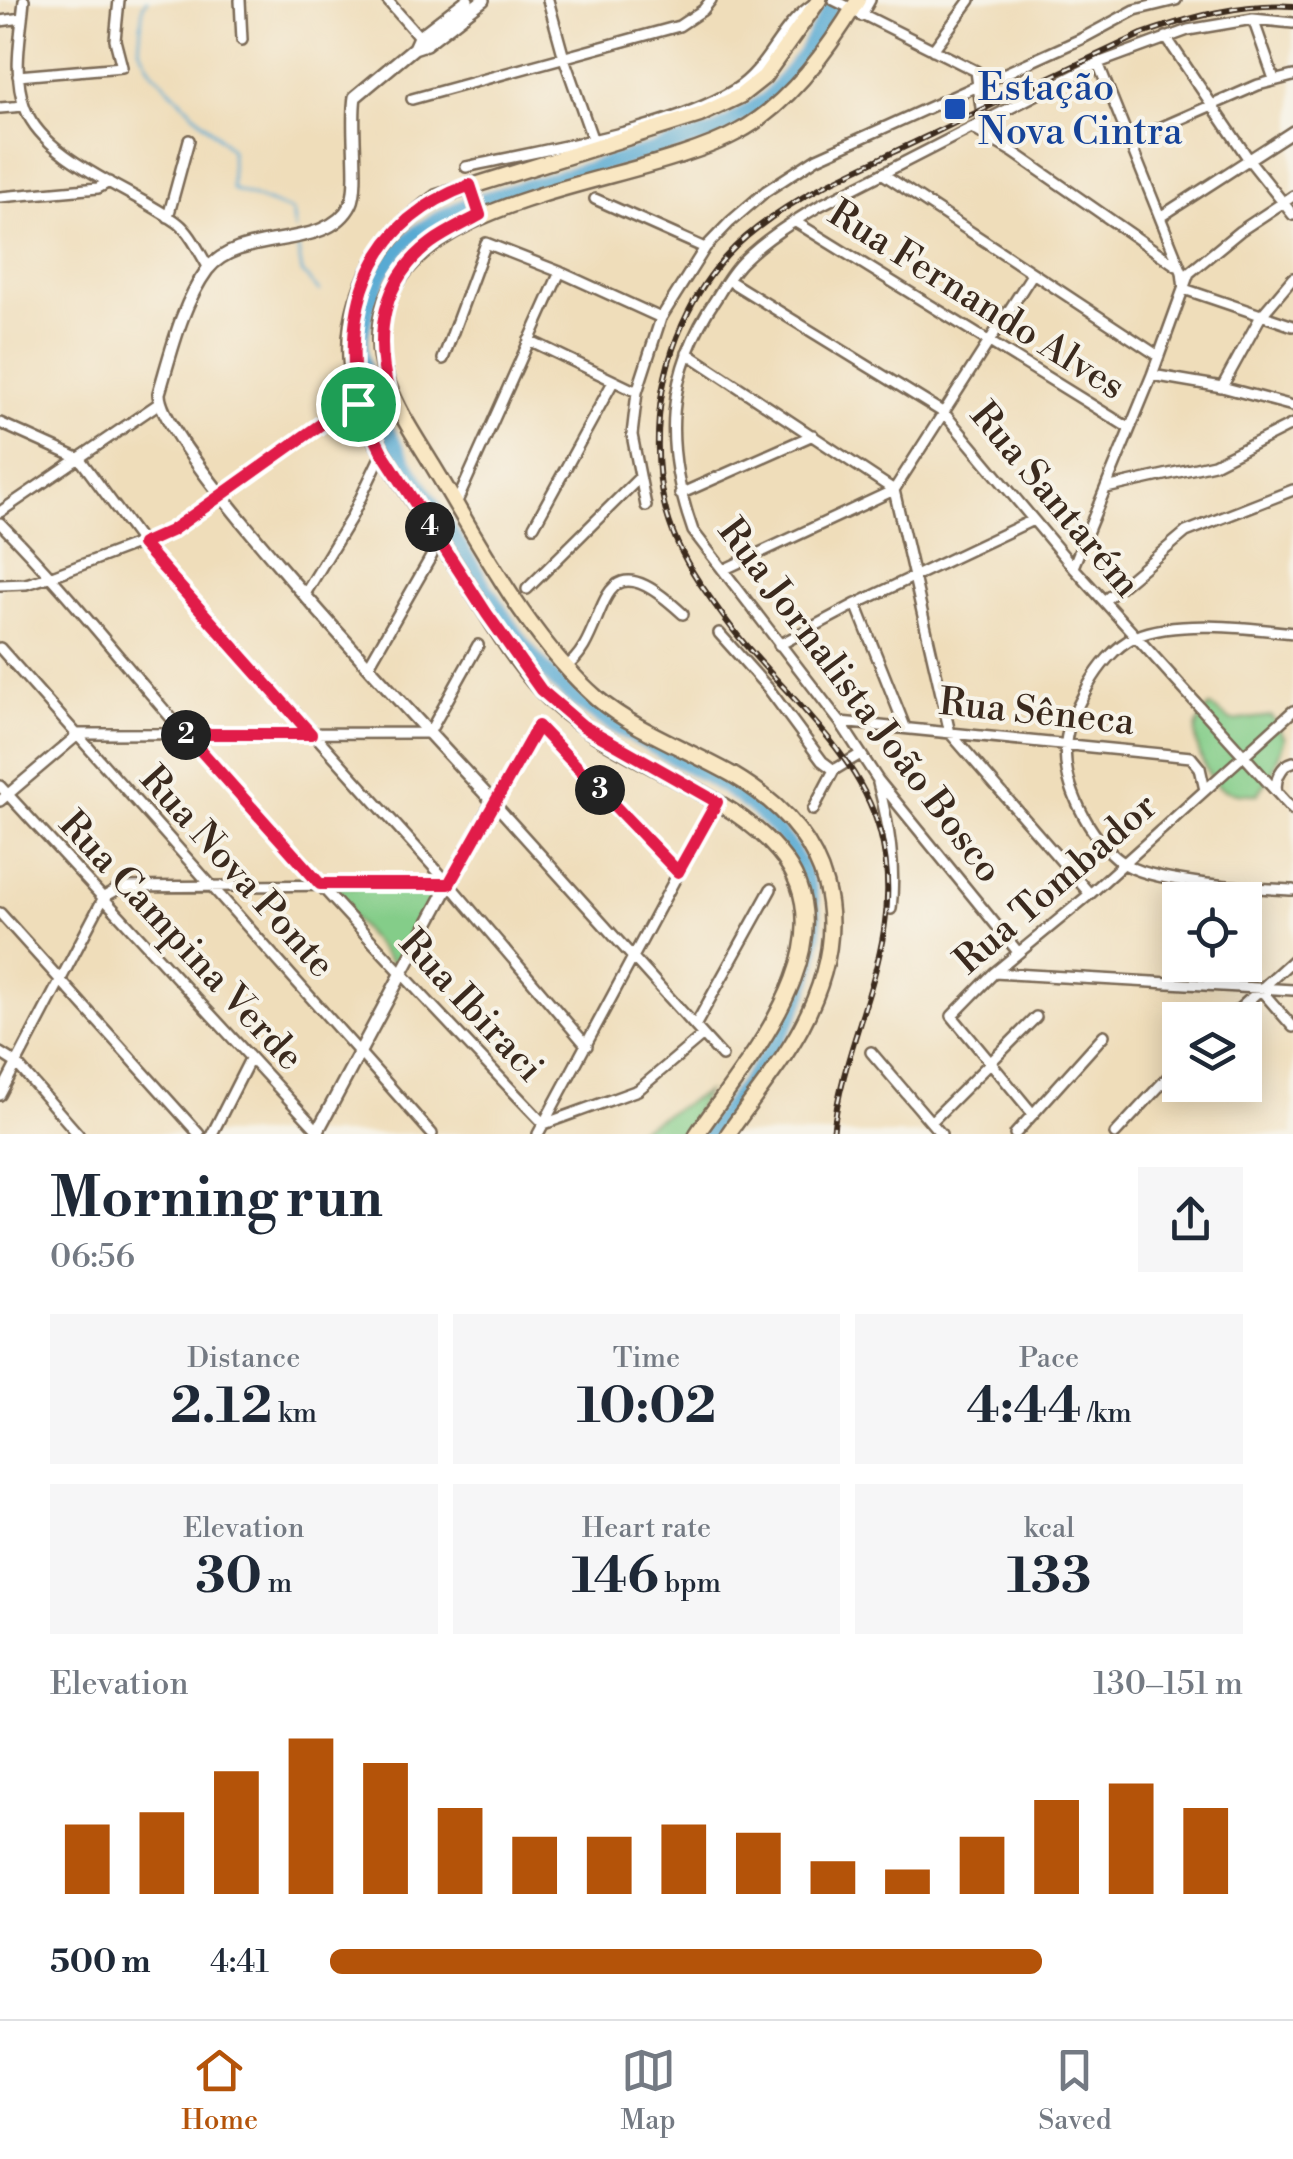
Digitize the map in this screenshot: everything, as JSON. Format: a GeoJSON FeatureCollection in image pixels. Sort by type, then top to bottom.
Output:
{"type":"FeatureCollection","features":[{"type":"Feature","properties":{"kind":"main road"},"geometry":{"type":"LineString","coordinates":[[697,1134],[776,1018],[800,968],[804,947],[802,908],[788,864],[757,830],[717,802],[583,726],[541,690],[487,614],[367,423],[354,382],[354,313],[362,284],[384,244],[413,214],[437,197],[700,115],[740,96],[764,76],[819,0]]}},
{"type":"Feature","properties":{"kind":"main road"},"geometry":{"type":"LineString","coordinates":[[728,1134],[801,1027],[816,992],[831,933],[828,891],[804,836],[777,804],[602,703],[564,668],[385,394],[380,340],[383,311],[394,284],[431,243],[480,214],[710,146],[741,131],[767,114],[790,91],[854,9]]}},
{"type":"Feature","properties":{"kind":"main road"},"geometry":{"type":"LineString","coordinates":[[470,186],[480,214]]}},
{"type":"Feature","properties":{"kind":"main road"},"geometry":{"type":"LineString","coordinates":[[354,382],[350,399],[341,410],[367,423]]}},
{"type":"Feature","properties":{"kind":"street"},"geometry":{"type":"LineString","coordinates":[[24,0],[18,76],[24,106],[34,127],[72,160],[182,226],[208,268]]}},
{"type":"Feature","properties":{"kind":"street"},"geometry":{"type":"LineString","coordinates":[[18,76],[122,68],[115,40],[119,0]]}},
{"type":"Feature","properties":{"kind":"street"},"geometry":{"type":"LineString","coordinates":[[242,40],[241,4],[254,0]]}},
{"type":"Feature","properties":{"kind":"street"},"geometry":{"type":"LineString","coordinates":[[387,0],[420,43]]}},
{"type":"Feature","properties":{"kind":"street"},"geometry":{"type":"LineString","coordinates":[[467,0],[355,96],[351,119],[354,199],[346,212],[333,224],[242,248],[208,268],[183,317],[158,404],[194,462],[305,594],[722,1056]]}},
{"type":"Feature","properties":{"kind":"street"},"geometry":{"type":"LineString","coordinates":[[420,43],[483,0]]}},
{"type":"Feature","properties":{"kind":"street"},"geometry":{"type":"LineString","coordinates":[[548,0],[592,138]]}},
{"type":"Feature","properties":{"kind":"street"},"geometry":{"type":"LineString","coordinates":[[412,99],[678,26],[711,0]]}},
{"type":"Feature","properties":{"kind":"street"},"geometry":{"type":"LineString","coordinates":[[466,167],[592,138],[704,106],[738,88],[759,68],[798,14],[819,0]]}},
{"type":"Feature","properties":{"kind":"street"},"geometry":{"type":"LineString","coordinates":[[834,0],[976,71],[983,122]]}},
{"type":"Feature","properties":{"kind":"street"},"geometry":{"type":"LineString","coordinates":[[854,9],[870,0]]}},
{"type":"Feature","properties":{"kind":"street"},"geometry":{"type":"LineString","coordinates":[[933,50],[970,0]]}},
{"type":"Feature","properties":{"kind":"street"},"geometry":{"type":"LineString","coordinates":[[646,506],[632,435],[636,392],[660,318],[705,248],[766,190],[817,158],[978,88],[1145,3],[1176,0]]}},
{"type":"Feature","properties":{"kind":"street"},"geometry":{"type":"LineString","coordinates":[[0,21],[22,18]]}},
{"type":"Feature","properties":{"kind":"street"},"geometry":{"type":"LineString","coordinates":[[1253,19],[1274,80]]}},
{"type":"Feature","properties":{"kind":"street","name":"Rua Jornalista João Bosco"},"geometry":{"type":"LineString","coordinates":[[1018,952],[878,780],[840,722],[692,531],[680,494],[674,415],[677,378],[707,311],[741,262],[794,221],[1098,63],[1166,37],[1253,19],[1293,23]]}},
{"type":"Feature","properties":{"kind":"street"},"geometry":{"type":"LineString","coordinates":[[1166,37],[1250,161],[1288,199],[1293,215]]}},
{"type":"Feature","properties":{"kind":"street"},"geometry":{"type":"LineString","coordinates":[[1098,63],[1180,268],[1184,288]]}},
{"type":"Feature","properties":{"kind":"street"},"geometry":{"type":"LineString","coordinates":[[1130,141],[1274,80],[1293,76]]}},
{"type":"Feature","properties":{"kind":"street"},"geometry":{"type":"LineString","coordinates":[[0,108],[24,106]]}},
{"type":"Feature","properties":{"kind":"street"},"geometry":{"type":"LineString","coordinates":[[972,128],[1180,268]]}},
{"type":"Feature","properties":{"kind":"street"},"geometry":{"type":"LineString","coordinates":[[1160,217],[1293,131]]}},
{"type":"Feature","properties":{"kind":"street"},"geometry":{"type":"LineString","coordinates":[[168,217],[190,140]]}},
{"type":"Feature","properties":{"kind":"street"},"geometry":{"type":"LineString","coordinates":[[883,174],[1157,355]]}},
{"type":"Feature","properties":{"kind":"street"},"geometry":{"type":"LineString","coordinates":[[0,197],[98,188],[109,182]]}},
{"type":"Feature","properties":{"kind":"street"},"geometry":{"type":"LineString","coordinates":[[1073,567],[1152,375],[1189,272],[1288,199]]}},
{"type":"Feature","properties":{"kind":"street"},"geometry":{"type":"LineString","coordinates":[[595,200],[705,248]]}},
{"type":"Feature","properties":{"kind":"street","name":"Rua Fernando Alves"},"geometry":{"type":"LineString","coordinates":[[794,221],[1128,428]]}},
{"type":"Feature","properties":{"kind":"street"},"geometry":{"type":"LineString","coordinates":[[443,359],[486,243],[660,318]]}},
{"type":"Feature","properties":{"kind":"street"},"geometry":{"type":"LineString","coordinates":[[456,504],[560,272]]}},
{"type":"Feature","properties":{"kind":"street"},"geometry":{"type":"LineString","coordinates":[[723,570],[894,490],[1034,273]]}},
{"type":"Feature","properties":{"kind":"street"},"geometry":{"type":"LineString","coordinates":[[1222,386],[1261,316],[1293,278]]}},
{"type":"Feature","properties":{"kind":"street","name":"Rua Santarém"},"geometry":{"type":"LineString","coordinates":[[728,280],[944,412],[1134,637],[1293,810]]}},
{"type":"Feature","properties":{"kind":"street"},"geometry":{"type":"LineString","coordinates":[[1184,288],[1293,326]]}},
{"type":"Feature","properties":{"kind":"street"},"geometry":{"type":"LineString","coordinates":[[529,340],[636,392]]}},
{"type":"Feature","properties":{"kind":"street"},"geometry":{"type":"LineString","coordinates":[[687,353],[894,490],[950,733],[1090,894]]}},
{"type":"Feature","properties":{"kind":"street"},"geometry":{"type":"LineString","coordinates":[[1152,375],[1222,386],[1293,406]]}},
{"type":"Feature","properties":{"kind":"street"},"geometry":{"type":"LineString","coordinates":[[534,526],[613,382]]}},
{"type":"Feature","properties":{"kind":"street"},"geometry":{"type":"LineString","coordinates":[[0,585],[26,584],[52,576],[171,531],[341,410],[385,394]]}},
{"type":"Feature","properties":{"kind":"street"},"geometry":{"type":"LineString","coordinates":[[0,512],[158,404]]}},
{"type":"Feature","properties":{"kind":"street"},"geometry":{"type":"LineString","coordinates":[[0,423],[80,459],[142,544],[449,884],[588,1046]]}},
{"type":"Feature","properties":{"kind":"street"},"geometry":{"type":"LineString","coordinates":[[1106,488],[1214,464],[1293,424]]}},
{"type":"Feature","properties":{"kind":"street"},"geometry":{"type":"LineString","coordinates":[[680,494],[813,435]]}},
{"type":"Feature","properties":{"kind":"street"},"geometry":{"type":"LineString","coordinates":[[305,594],[350,518],[382,452]]}},
{"type":"Feature","properties":{"kind":"street"},"geometry":{"type":"LineString","coordinates":[[527,589],[638,478]]}},
{"type":"Feature","properties":{"kind":"street"},"geometry":{"type":"LineString","coordinates":[[1104,602],[1186,532],[1293,490]]}},
{"type":"Feature","properties":{"kind":"street"},"geometry":{"type":"LineString","coordinates":[[779,645],[1034,520]]}},
{"type":"Feature","properties":{"kind":"street","name":"Rua Ibiraci"},"geometry":{"type":"LineString","coordinates":[[0,523],[52,576],[186,734],[541,1129]]}},
{"type":"Feature","properties":{"kind":"street"},"geometry":{"type":"LineString","coordinates":[[369,665],[432,555]]}},
{"type":"Feature","properties":{"kind":"street"},"geometry":{"type":"LineString","coordinates":[[564,668],[576,661],[601,605],[610,590],[621,582],[643,583],[683,614]]}},
{"type":"Feature","properties":{"kind":"street"},"geometry":{"type":"LineString","coordinates":[[856,604],[904,727]]}},
{"type":"Feature","properties":{"kind":"street"},"geometry":{"type":"LineString","coordinates":[[1293,633],[1235,626],[1184,628],[1134,637],[1111,654],[1094,676],[1070,723],[1065,746],[1070,780],[1088,823],[1123,864],[1146,873],[1293,890]]}},
{"type":"Feature","properties":{"kind":"street"},"geometry":{"type":"LineString","coordinates":[[719,633],[768,688],[822,761],[834,770]]}},
{"type":"Feature","properties":{"kind":"street"},"geometry":{"type":"LineString","coordinates":[[429,732],[478,645]]}},
{"type":"Feature","properties":{"kind":"street","name":"Rua Nova Ponte"},"geometry":{"type":"LineString","coordinates":[[0,648],[432,1134]]}},
{"type":"Feature","properties":{"kind":"street","name":"Rua Tombador"},"geometry":{"type":"LineString","coordinates":[[989,1062],[952,1016],[994,973],[1090,894],[1293,711]]}},
{"type":"Feature","properties":{"kind":"street","name":"Rua Sêneca"},"geometry":{"type":"LineString","coordinates":[[840,722],[1191,758],[1200,768],[1205,790]]}},
{"type":"Feature","properties":{"kind":"street"},"geometry":{"type":"LineString","coordinates":[[318,1133],[493,802],[538,726],[678,872]]}},
{"type":"Feature","properties":{"kind":"street"},"geometry":{"type":"LineString","coordinates":[[4,798],[80,734],[429,732]]}},
{"type":"Feature","properties":{"kind":"street"},"geometry":{"type":"LineString","coordinates":[[812,810],[834,770],[859,754]]}},
{"type":"Feature","properties":{"kind":"street"},"geometry":{"type":"LineString","coordinates":[[1277,792],[1280,773],[1293,762]]}},
{"type":"Feature","properties":{"kind":"street"},"geometry":{"type":"LineString","coordinates":[[878,780],[889,826],[894,883],[891,909]]}},
{"type":"Feature","properties":{"kind":"street","name":"Rua Campina Verde"},"geometry":{"type":"LineString","coordinates":[[0,786],[4,798],[104,897],[318,1133]]}},
{"type":"Feature","properties":{"kind":"street"},"geometry":{"type":"LineString","coordinates":[[541,1129],[717,802]]}},
{"type":"Feature","properties":{"kind":"street"},"geometry":{"type":"LineString","coordinates":[[0,1095],[104,897],[122,887],[449,884]]}},
{"type":"Feature","properties":{"kind":"street"},"geometry":{"type":"LineString","coordinates":[[695,1026],[772,889]]}},
{"type":"Feature","properties":{"kind":"street"},"geometry":{"type":"LineString","coordinates":[[0,913],[199,1134]]}},
{"type":"Feature","properties":{"kind":"street"},"geometry":{"type":"LineString","coordinates":[[1246,1002],[1293,960]]}},
{"type":"Feature","properties":{"kind":"street"},"geometry":{"type":"LineString","coordinates":[[994,973],[1293,990]]}},
{"type":"Feature","properties":{"kind":"street"},"geometry":{"type":"LineString","coordinates":[[1260,989],[1293,1026]]}},
{"type":"Feature","properties":{"kind":"street"},"geometry":{"type":"LineString","coordinates":[[931,1122],[1036,1016]]}},
{"type":"Feature","properties":{"kind":"street"},"geometry":{"type":"LineString","coordinates":[[541,1129],[638,1090],[703,1035]]}},
{"type":"Feature","properties":{"kind":"street"},"geometry":{"type":"LineString","coordinates":[[1015,1134],[1104,1035]]}},
{"type":"Feature","properties":{"kind":"street"},"geometry":{"type":"LineString","coordinates":[[871,1052],[941,1134]]}},
{"type":"Feature","properties":{"kind":"street"},"geometry":{"type":"LineString","coordinates":[[0,1053],[16,1062],[78,1134]]}},
{"type":"Feature","properties":{"kind":"street"},"geometry":{"type":"LineString","coordinates":[[212,1134],[250,1060]]}},
{"type":"Feature","properties":{"kind":"street"},"geometry":{"type":"LineString","coordinates":[[989,1062],[1033,1114]]}},
{"type":"Feature","properties":{"kind":"street"},"geometry":{"type":"LineString","coordinates":[[1114,1134],[1162,1083]]}},
{"type":"Feature","properties":{"kind":"green space"},"geometry":{"type":"Polygon","coordinates":[[[1210,706],[1232,721],[1271,716],[1285,738],[1272,774],[1258,794],[1227,791],[1209,775],[1198,749],[1196,732],[1210,706]]]}},
{"type":"Feature","properties":{"kind":"green space"},"geometry":{"type":"Polygon","coordinates":[[[326,887],[438,887],[398,970],[326,887]]]}},
{"type":"Feature","properties":{"kind":"green space"},"geometry":{"type":"Polygon","coordinates":[[[706,1092],[684,1134],[630,1134],[706,1092]]]}},
{"type":"Feature","properties":{"kind":"waterway"},"geometry":{"type":"LineString","coordinates":[[147,0],[143,5],[139,48],[152,71],[231,150],[232,189],[292,211],[295,230]]}},
{"type":"Feature","properties":{"kind":"waterway"},"geometry":{"type":"LineString","coordinates":[[708,1134],[768,1054],[800,996],[815,933],[812,900],[797,859],[773,825],[740,798],[587,708],[526,649],[384,424],[365,375],[362,334],[385,269],[418,232],[477,201],[714,133],[767,99],[804,55],[835,0]]}},
{"type":"Feature","properties":{"kind":"waterway"},"geometry":{"type":"LineString","coordinates":[[297,243],[302,272],[319,291]]}},
{"type":"Feature","properties":{"kind":"railway"},"geometry":{"type":"LineString","coordinates":[[833,1134],[839,1095],[881,948],[887,872],[880,832],[871,805],[842,756],[736,633],[677,543],[664,503],[658,462],[663,390],[677,337],[702,289],[736,246],[819,188],[1142,34],[1216,12],[1293,6]]}},
{"type":"Feature","properties":{"kind":"place","name":"Estação Nova Cintra"},"geometry":{"type":"Point","coordinates":[955,109]}},
{"type":"Feature","properties":{"kind":"route"},"geometry":{"type":"LineString","coordinates":[[358,404],[351,344],[362,284],[384,244],[413,214],[437,197],[470,185],[480,215],[431,243],[394,284],[383,311],[380,340],[389,393],[358,404],[341,410],[171,531],[142,544],[311,734],[186,734],[320,884],[449,884],[538,726],[678,872],[717,802],[583,726],[541,690],[382,452],[358,404]]}}]}
